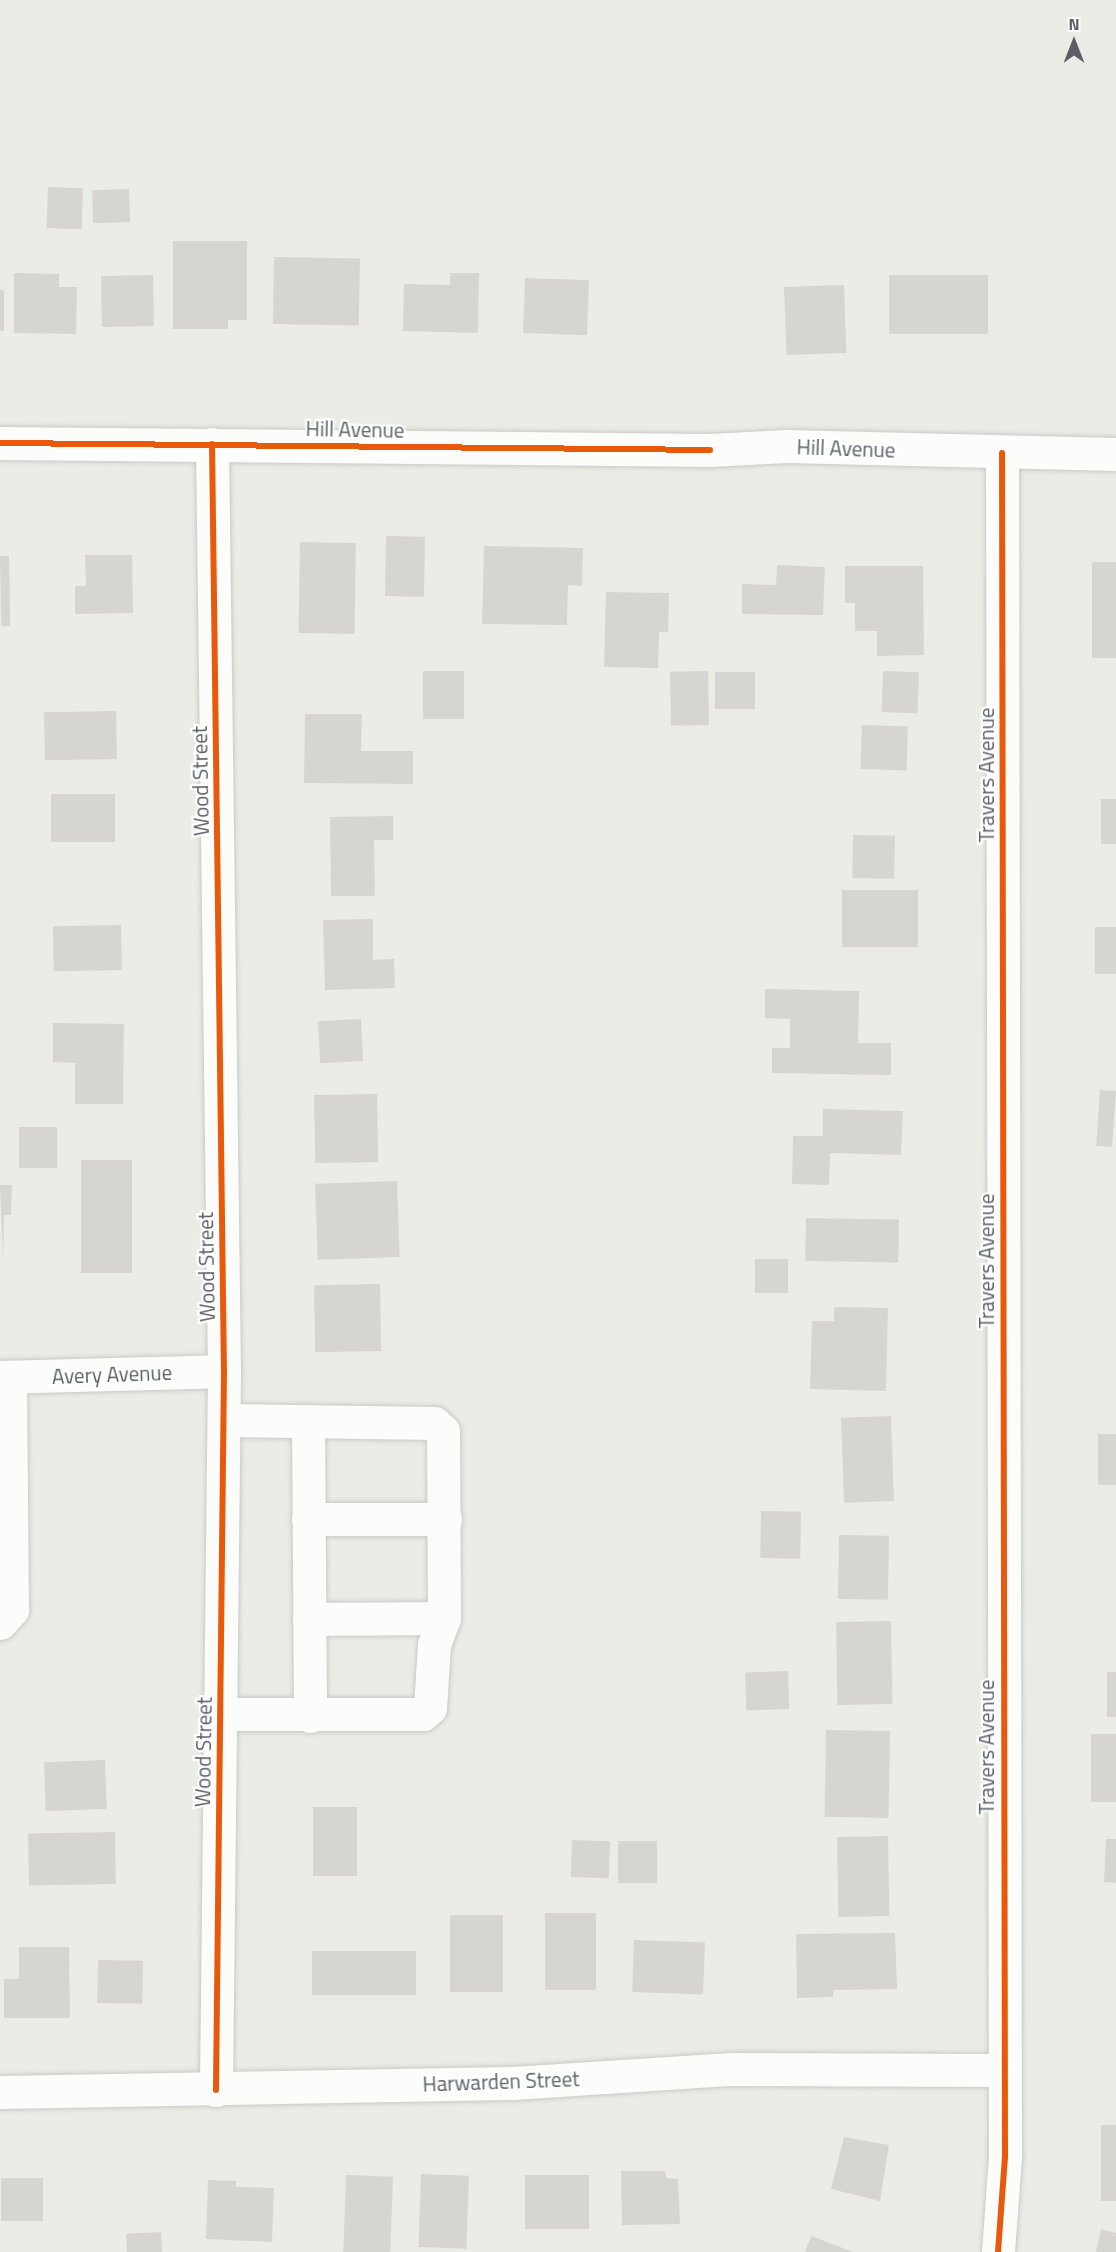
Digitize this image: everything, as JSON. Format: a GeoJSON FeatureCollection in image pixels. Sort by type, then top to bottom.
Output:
{"type":"FeatureCollection","features":[{"type":"Feature","properties":{"kind":"street","name":"Hill Avenue"},"geometry":{"type":"LineString","coordinates":[[0,442],[710,450],[786,446],[1002,453],[1116,453]]}},
{"type":"Feature","properties":{"kind":"street","name":"Wood Street"},"geometry":{"type":"LineString","coordinates":[[212,444],[224,1371],[216,2090]]}},
{"type":"Feature","properties":{"kind":"street","name":"Travers Avenue"},"geometry":{"type":"LineString","coordinates":[[998,2252],[1005,2157],[1003,2070],[1002,453]]}},
{"type":"Feature","properties":{"kind":"street","name":"Avery Avenue"},"geometry":{"type":"LineString","coordinates":[[5,1377],[224,1371]]}},
{"type":"Feature","properties":{"kind":"street"},"geometry":{"type":"LineString","coordinates":[[0,1623],[12,1610],[5,1377]]}},
{"type":"Feature","properties":{"kind":"street"},"geometry":{"type":"LineString","coordinates":[[220,1714],[310,1716],[423,1714],[430,1708],[434,1645],[444,1618],[445,1443],[443,1431],[434,1423],[224,1420]]}},
{"type":"Feature","properties":{"kind":"street"},"geometry":{"type":"LineString","coordinates":[[308,1421],[310,1716]]}},
{"type":"Feature","properties":{"kind":"street"},"geometry":{"type":"LineString","coordinates":[[308,1519],[445,1520]]}},
{"type":"Feature","properties":{"kind":"street"},"geometry":{"type":"LineString","coordinates":[[309,1618],[444,1618]]}},
{"type":"Feature","properties":{"kind":"street","name":"Harwarden Street"},"geometry":{"type":"LineString","coordinates":[[0,2092],[216,2090],[513,2082],[732,2069],[1003,2070]]}},
{"type":"Feature","properties":{"kind":"building"},"geometry":{"type":"Polygon","coordinates":[[[48,187],[83,188],[82,229],[47,228],[48,187]]]}},
{"type":"Feature","properties":{"kind":"building"},"geometry":{"type":"Polygon","coordinates":[[[129,189],[130,222],[93,223],[92,190],[129,189]]]}},
{"type":"Feature","properties":{"kind":"building"},"geometry":{"type":"Polygon","coordinates":[[[173,241],[247,241],[247,320],[228,320],[228,329],[173,329],[173,241]]]}},
{"type":"Feature","properties":{"kind":"building"},"geometry":{"type":"Polygon","coordinates":[[[274,257],[360,259],[359,325],[273,324],[274,257]]]}},
{"type":"Feature","properties":{"kind":"building"},"geometry":{"type":"Polygon","coordinates":[[[14,273],[59,274],[59,287],[77,287],[76,334],[14,333],[14,273]]]}},
{"type":"Feature","properties":{"kind":"building"},"geometry":{"type":"Polygon","coordinates":[[[450,273],[479,273],[478,333],[403,331],[404,284],[450,285],[450,273]]]}},
{"type":"Feature","properties":{"kind":"building"},"geometry":{"type":"Polygon","coordinates":[[[153,275],[154,326],[102,327],[101,276],[153,275]]]}},
{"type":"Feature","properties":{"kind":"building"},"geometry":{"type":"Polygon","coordinates":[[[889,275],[988,275],[988,334],[889,334],[889,275]]]}},
{"type":"Feature","properties":{"kind":"building"},"geometry":{"type":"Polygon","coordinates":[[[525,278],[589,280],[587,335],[523,333],[525,278]]]}},
{"type":"Feature","properties":{"kind":"building"},"geometry":{"type":"Polygon","coordinates":[[[844,285],[846,353],[786,355],[784,287],[844,285]]]}},
{"type":"Feature","properties":{"kind":"building"},"geometry":{"type":"Polygon","coordinates":[[[0,290],[4,290],[4,331],[0,331],[0,290]]]}},
{"type":"Feature","properties":{"kind":"building"},"geometry":{"type":"Polygon","coordinates":[[[386,536],[425,537],[424,597],[385,596],[386,536]]]}},
{"type":"Feature","properties":{"kind":"building"},"geometry":{"type":"Polygon","coordinates":[[[300,542],[356,543],[354,634],[298,633],[300,542]]]}},
{"type":"Feature","properties":{"kind":"building"},"geometry":{"type":"Polygon","coordinates":[[[484,546],[583,548],[582,586],[568,585],[567,625],[482,624],[484,546]]]}},
{"type":"Feature","properties":{"kind":"building"},"geometry":{"type":"Polygon","coordinates":[[[85,555],[132,555],[133,613],[75,614],[75,586],[86,586],[85,555]]]}},
{"type":"Feature","properties":{"kind":"building"},"geometry":{"type":"Polygon","coordinates":[[[0,556],[9,556],[10,626],[1,626],[0,556]]]}},
{"type":"Feature","properties":{"kind":"building"},"geometry":{"type":"Polygon","coordinates":[[[1092,562],[1116,562],[1116,658],[1092,658],[1092,562]]]}},
{"type":"Feature","properties":{"kind":"building"},"geometry":{"type":"Polygon","coordinates":[[[777,565],[825,567],[823,615],[742,614],[742,584],[776,585],[777,565]]]}},
{"type":"Feature","properties":{"kind":"building"},"geometry":{"type":"Polygon","coordinates":[[[845,566],[923,566],[924,655],[877,656],[877,631],[855,631],[855,603],[845,603],[845,566]]]}},
{"type":"Feature","properties":{"kind":"building"},"geometry":{"type":"Polygon","coordinates":[[[606,592],[669,593],[668,632],[659,632],[658,668],[604,667],[606,592]]]}},
{"type":"Feature","properties":{"kind":"building"},"geometry":{"type":"Polygon","coordinates":[[[423,671],[464,671],[464,719],[423,719],[423,671]]]}},
{"type":"Feature","properties":{"kind":"building"},"geometry":{"type":"Polygon","coordinates":[[[708,671],[709,725],[671,726],[670,672],[708,671]]]}},
{"type":"Feature","properties":{"kind":"building"},"geometry":{"type":"Polygon","coordinates":[[[883,671],[919,672],[918,713],[882,712],[883,671]]]}},
{"type":"Feature","properties":{"kind":"building"},"geometry":{"type":"Polygon","coordinates":[[[715,672],[755,672],[755,709],[715,709],[715,672]]]}},
{"type":"Feature","properties":{"kind":"building"},"geometry":{"type":"Polygon","coordinates":[[[116,711],[117,759],[45,760],[44,712],[116,711]]]}},
{"type":"Feature","properties":{"kind":"building"},"geometry":{"type":"Polygon","coordinates":[[[305,714],[362,714],[361,751],[413,751],[413,784],[304,783],[305,714]]]}},
{"type":"Feature","properties":{"kind":"building"},"geometry":{"type":"Polygon","coordinates":[[[862,725],[908,727],[906,771],[860,769],[862,725]]]}},
{"type":"Feature","properties":{"kind":"building"},"geometry":{"type":"Polygon","coordinates":[[[51,794],[115,794],[115,842],[51,842],[51,794]]]}},
{"type":"Feature","properties":{"kind":"building"},"geometry":{"type":"Polygon","coordinates":[[[1101,799],[1116,799],[1116,844],[1101,844],[1101,799]]]}},
{"type":"Feature","properties":{"kind":"building"},"geometry":{"type":"Polygon","coordinates":[[[393,816],[393,840],[374,840],[375,896],[331,896],[330,817],[393,816]]]}},
{"type":"Feature","properties":{"kind":"building"},"geometry":{"type":"Polygon","coordinates":[[[853,835],[895,836],[894,879],[852,878],[853,835]]]}},
{"type":"Feature","properties":{"kind":"building"},"geometry":{"type":"Polygon","coordinates":[[[842,890],[918,890],[918,947],[842,947],[842,890]]]}},
{"type":"Feature","properties":{"kind":"building"},"geometry":{"type":"Polygon","coordinates":[[[373,919],[373,960],[394,959],[395,988],[325,990],[323,920],[373,919]]]}},
{"type":"Feature","properties":{"kind":"building"},"geometry":{"type":"Polygon","coordinates":[[[121,925],[122,970],[54,971],[53,926],[121,925]]]}},
{"type":"Feature","properties":{"kind":"building"},"geometry":{"type":"Polygon","coordinates":[[[1095,927],[1116,927],[1116,974],[1095,974],[1095,927]]]}},
{"type":"Feature","properties":{"kind":"building"},"geometry":{"type":"Polygon","coordinates":[[[765,989],[859,991],[858,1043],[891,1043],[891,1075],[772,1073],[772,1048],[790,1048],[790,1019],[765,1018],[765,989]]]}},
{"type":"Feature","properties":{"kind":"building"},"geometry":{"type":"Polygon","coordinates":[[[361,1019],[363,1061],[320,1063],[318,1021],[361,1019]]]}},
{"type":"Feature","properties":{"kind":"building"},"geometry":{"type":"Polygon","coordinates":[[[53,1023],[124,1024],[123,1104],[75,1104],[75,1063],[53,1062],[53,1023]]]}},
{"type":"Feature","properties":{"kind":"building"},"geometry":{"type":"Polygon","coordinates":[[[1100,1090],[1116,1091],[1112,1147],[1096,1146],[1100,1090]]]}},
{"type":"Feature","properties":{"kind":"building"},"geometry":{"type":"Polygon","coordinates":[[[377,1094],[378,1162],[315,1163],[314,1095],[377,1094]]]}},
{"type":"Feature","properties":{"kind":"building"},"geometry":{"type":"Polygon","coordinates":[[[823,1109],[903,1111],[901,1155],[830,1153],[829,1185],[792,1184],[793,1136],[823,1136],[823,1109]]]}},
{"type":"Feature","properties":{"kind":"building"},"geometry":{"type":"Polygon","coordinates":[[[19,1127],[57,1127],[57,1168],[19,1168],[19,1127]]]}},
{"type":"Feature","properties":{"kind":"building"},"geometry":{"type":"Polygon","coordinates":[[[81,1160],[132,1160],[132,1273],[81,1273],[81,1160]]]}},
{"type":"Feature","properties":{"kind":"building"},"geometry":{"type":"Polygon","coordinates":[[[397,1181],[400,1257],[318,1260],[315,1184],[397,1181]]]}},
{"type":"Feature","properties":{"kind":"building"},"geometry":{"type":"Polygon","coordinates":[[[0,1185],[12,1185],[11,1215],[4,1215],[3,1261],[0,1185]]]}},
{"type":"Feature","properties":{"kind":"building"},"geometry":{"type":"Polygon","coordinates":[[[806,1218],[899,1220],[898,1263],[805,1261],[806,1218]]]}},
{"type":"Feature","properties":{"kind":"building"},"geometry":{"type":"Polygon","coordinates":[[[755,1259],[788,1259],[788,1293],[755,1293],[755,1259]]]}},
{"type":"Feature","properties":{"kind":"building"},"geometry":{"type":"Polygon","coordinates":[[[380,1284],[381,1351],[315,1352],[314,1285],[380,1284]]]}},
{"type":"Feature","properties":{"kind":"building"},"geometry":{"type":"Polygon","coordinates":[[[834,1307],[888,1308],[886,1391],[810,1389],[812,1321],[834,1321],[834,1307]]]}},
{"type":"Feature","properties":{"kind":"building"},"geometry":{"type":"Polygon","coordinates":[[[891,1416],[894,1501],[844,1503],[841,1418],[891,1416]]]}},
{"type":"Feature","properties":{"kind":"building"},"geometry":{"type":"Polygon","coordinates":[[[1098,1434],[1116,1434],[1116,1485],[1098,1485],[1098,1434]]]}},
{"type":"Feature","properties":{"kind":"building"},"geometry":{"type":"Polygon","coordinates":[[[761,1511],[801,1512],[800,1559],[760,1558],[761,1511]]]}},
{"type":"Feature","properties":{"kind":"building"},"geometry":{"type":"Polygon","coordinates":[[[839,1535],[889,1536],[888,1600],[838,1599],[839,1535]]]}},
{"type":"Feature","properties":{"kind":"building"},"geometry":{"type":"Polygon","coordinates":[[[891,1621],[892,1704],[837,1705],[836,1622],[891,1621]]]}},
{"type":"Feature","properties":{"kind":"building"},"geometry":{"type":"Polygon","coordinates":[[[788,1671],[789,1709],[746,1710],[745,1673],[788,1671]]]}},
{"type":"Feature","properties":{"kind":"building"},"geometry":{"type":"Polygon","coordinates":[[[1107,1672],[1116,1672],[1116,1717],[1107,1717],[1107,1672]]]}},
{"type":"Feature","properties":{"kind":"building"},"geometry":{"type":"Polygon","coordinates":[[[826,1730],[890,1731],[888,1818],[824,1817],[826,1730]]]}},
{"type":"Feature","properties":{"kind":"building"},"geometry":{"type":"Polygon","coordinates":[[[1091,1734],[1116,1734],[1116,1802],[1091,1802],[1091,1734]]]}},
{"type":"Feature","properties":{"kind":"building"},"geometry":{"type":"Polygon","coordinates":[[[105,1760],[107,1809],[46,1811],[44,1762],[105,1760]]]}},
{"type":"Feature","properties":{"kind":"building"},"geometry":{"type":"Polygon","coordinates":[[[313,1807],[357,1807],[357,1876],[313,1876],[313,1807]]]}},
{"type":"Feature","properties":{"kind":"building"},"geometry":{"type":"Polygon","coordinates":[[[115,1832],[116,1884],[29,1886],[28,1834],[115,1832]]]}},
{"type":"Feature","properties":{"kind":"building"},"geometry":{"type":"Polygon","coordinates":[[[888,1836],[889,1916],[838,1917],[837,1837],[888,1836]]]}},
{"type":"Feature","properties":{"kind":"building"},"geometry":{"type":"Polygon","coordinates":[[[1106,1839],[1116,1839],[1116,1883],[1104,1882],[1106,1839]]]}},
{"type":"Feature","properties":{"kind":"building"},"geometry":{"type":"Polygon","coordinates":[[[572,1840],[610,1841],[609,1878],[571,1877],[572,1840]]]}},
{"type":"Feature","properties":{"kind":"building"},"geometry":{"type":"Polygon","coordinates":[[[618,1841],[657,1841],[657,1883],[618,1883],[618,1841]]]}},
{"type":"Feature","properties":{"kind":"building"},"geometry":{"type":"Polygon","coordinates":[[[545,1913],[596,1913],[596,1990],[545,1990],[545,1913]]]}},
{"type":"Feature","properties":{"kind":"building"},"geometry":{"type":"Polygon","coordinates":[[[450,1915],[503,1915],[503,1992],[450,1992],[450,1915]]]}},
{"type":"Feature","properties":{"kind":"building"},"geometry":{"type":"Polygon","coordinates":[[[895,1933],[897,1989],[833,1990],[833,1997],[797,1998],[796,1934],[895,1933]]]}},
{"type":"Feature","properties":{"kind":"building"},"geometry":{"type":"Polygon","coordinates":[[[634,1940],[705,1942],[703,1994],[632,1992],[634,1940]]]}},
{"type":"Feature","properties":{"kind":"building"},"geometry":{"type":"Polygon","coordinates":[[[19,1947],[69,1947],[70,2018],[4,2018],[4,1979],[19,1979],[19,1947]]]}},
{"type":"Feature","properties":{"kind":"building"},"geometry":{"type":"Polygon","coordinates":[[[312,1951],[416,1951],[416,1995],[312,1995],[312,1951]]]}},
{"type":"Feature","properties":{"kind":"building"},"geometry":{"type":"Polygon","coordinates":[[[98,1960],[143,1961],[142,2004],[97,2003],[98,1960]]]}},
{"type":"Feature","properties":{"kind":"building"},"geometry":{"type":"Polygon","coordinates":[[[1101,2125],[1116,2125],[1116,2201],[1101,2201],[1101,2125]]]}},
{"type":"Feature","properties":{"kind":"building"},"geometry":{"type":"Polygon","coordinates":[[[844,2137],[889,2145],[880,2201],[831,2189],[844,2137]]]}},
{"type":"Feature","properties":{"kind":"building"},"geometry":{"type":"Polygon","coordinates":[[[621,2171],[665,2171],[666,2178],[678,2179],[680,2224],[622,2225],[621,2171]]]}},
{"type":"Feature","properties":{"kind":"building"},"geometry":{"type":"Polygon","coordinates":[[[421,2174],[469,2176],[466,2249],[418,2247],[421,2174]]]}},
{"type":"Feature","properties":{"kind":"building"},"geometry":{"type":"Polygon","coordinates":[[[346,2175],[393,2177],[390,2252],[343,2252],[346,2175]]]}},
{"type":"Feature","properties":{"kind":"building"},"geometry":{"type":"Polygon","coordinates":[[[525,2175],[589,2175],[589,2229],[525,2229],[525,2175]]]}},
{"type":"Feature","properties":{"kind":"building"},"geometry":{"type":"Polygon","coordinates":[[[1,2178],[43,2178],[43,2221],[1,2221],[1,2178]]]}},
{"type":"Feature","properties":{"kind":"building"},"geometry":{"type":"Polygon","coordinates":[[[208,2180],[236,2181],[236,2187],[274,2188],[272,2242],[206,2239],[208,2180]]]}},
{"type":"Feature","properties":{"kind":"building"},"geometry":{"type":"Polygon","coordinates":[[[1101,2229],[1116,2233],[1116,2252],[1096,2252],[1101,2229]]]}},
{"type":"Feature","properties":{"kind":"building"},"geometry":{"type":"Polygon","coordinates":[[[161,2232],[162,2252],[127,2252],[126,2234],[161,2232]]]}},
{"type":"Feature","properties":{"kind":"building"},"geometry":{"type":"Polygon","coordinates":[[[811,2236],[853,2252],[805,2252],[811,2236]]]}},
{"type":"Feature","properties":{"kind":"cycle path"},"geometry":{"type":"LineString","coordinates":[[0,443],[710,450]]}},
{"type":"Feature","properties":{"kind":"cycle path"},"geometry":{"type":"LineString","coordinates":[[212,444],[224,1371],[216,2090]]}},
{"type":"Feature","properties":{"kind":"cycle path"},"geometry":{"type":"LineString","coordinates":[[998,2252],[1005,2157],[1002,453]]}}]}
